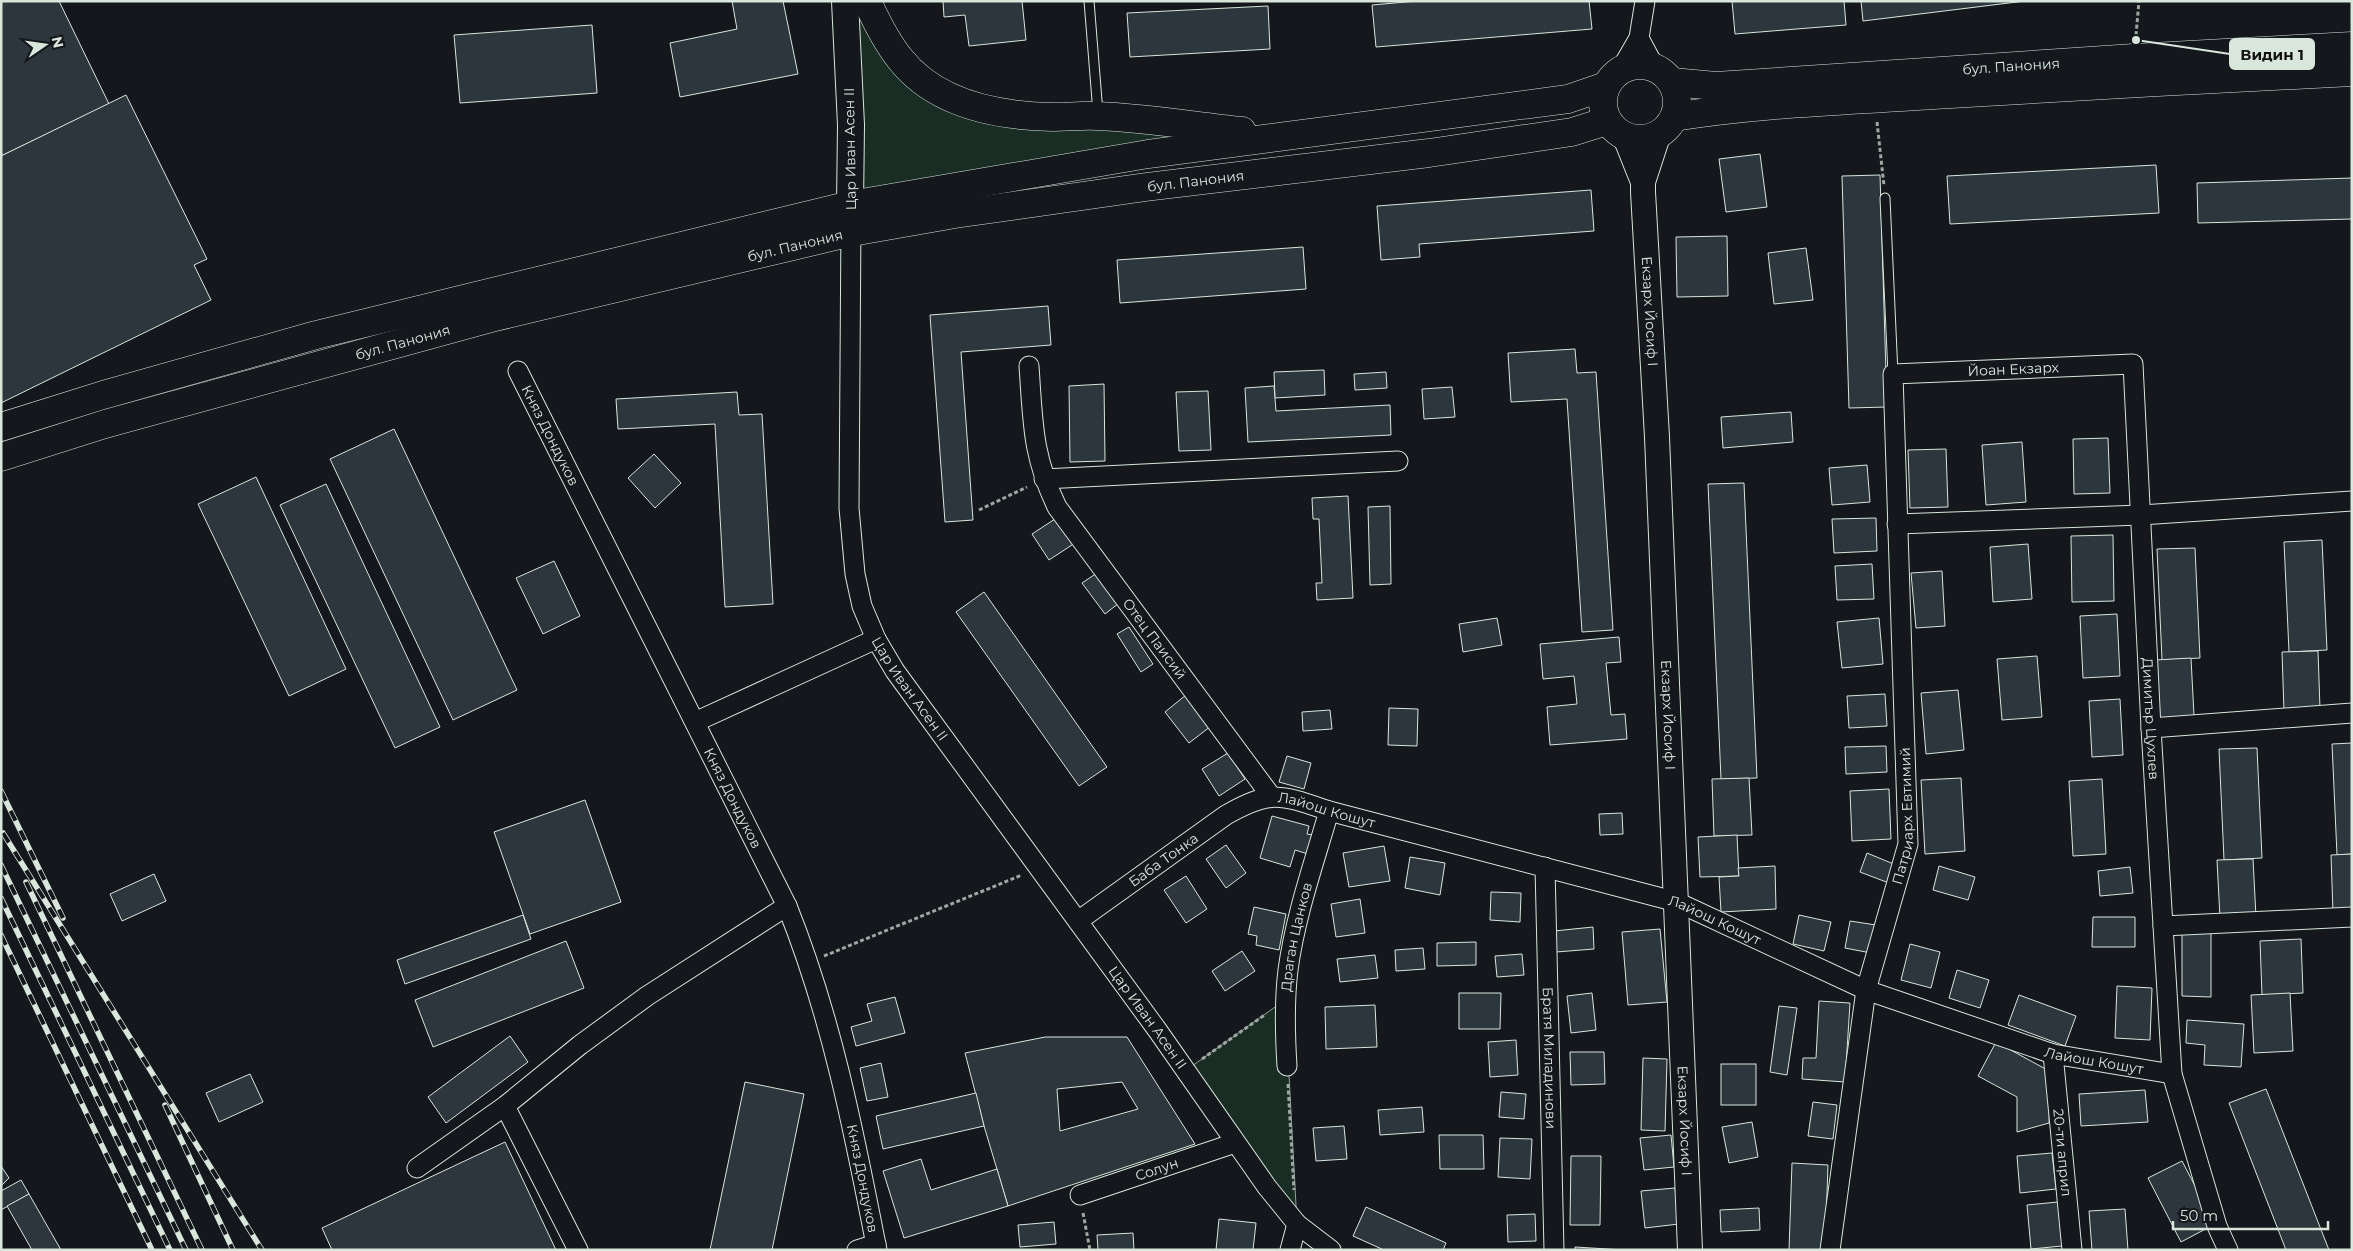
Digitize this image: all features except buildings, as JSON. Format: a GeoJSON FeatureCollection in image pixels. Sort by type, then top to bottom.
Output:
{"type":"FeatureCollection","features":[{"type":"Feature","properties":{"kind":"main road","name":"Цар Иван Асен II"},"geometry":{"type":"LineString","coordinates":[[845,1],[851,125],[850,205]]}},
{"type":"Feature","properties":{"kind":"main road"},"geometry":{"type":"LineString","coordinates":[[867,1],[902,61],[925,82],[955,99],[980,108],[1010,114],[1052,117],[1098,116],[1283,135]]}},
{"type":"Feature","properties":{"kind":"main road","name":"бул. Панония"},"geometry":{"type":"LineString","coordinates":[[1,427],[103,395],[316,334],[850,205],[1148,154],[1568,99],[1613,78],[1632,65],[1663,75],[1716,86],[2134,58],[2352,46]]}},
{"type":"Feature","properties":{"kind":"main road","name":"бул. Панония"},"geometry":{"type":"LineString","coordinates":[[1,457],[105,424],[491,318],[852,232],[955,214],[1146,187],[1429,154],[1572,132],[1616,129],[1636,140],[1666,126],[1718,110],[2164,81],[2352,72]]}},
{"type":"Feature","properties":{"kind":"main road"},"geometry":{"type":"LineString","coordinates":[[1663,75],[1676,94],[1677,106],[1666,126]]}},
{"type":"Feature","properties":{"kind":"main road"},"geometry":{"type":"LineString","coordinates":[[1613,78],[1602,98],[1603,110],[1616,129]]}},
{"type":"Feature","properties":{"kind":"street"},"geometry":{"type":"LineString","coordinates":[[1613,78],[1639,38],[1645,1]]}},
{"type":"Feature","properties":{"kind":"street"},"geometry":{"type":"LineString","coordinates":[[1639,38],[1663,75]]}},
{"type":"Feature","properties":{"kind":"street","name":"Екзарх Йосиф I"},"geometry":{"type":"LineString","coordinates":[[1643,182],[1666,126]]}},
{"type":"Feature","properties":{"kind":"street","name":"Екзарх Йосиф I"},"geometry":{"type":"LineString","coordinates":[[1616,129],[1643,182],[1677,902],[1690,1250]]}},
{"type":"Feature","properties":{"kind":"street","name":"Цар Иван Асен II"},"geometry":{"type":"LineString","coordinates":[[850,205],[852,232],[849,508],[858,590],[862,606],[876,639],[896,671],[1040,867],[1186,1071],[1235,1143],[1296,1224],[1332,1250]]}},
{"type":"Feature","properties":{"kind":"street","name":"Йоан Екзарх"},"geometry":{"type":"LineString","coordinates":[[1893,374],[2134,364]]}},
{"type":"Feature","properties":{"kind":"street","name":"Димитър Цухлев"},"geometry":{"type":"LineString","coordinates":[[2134,364],[2151,728],[2172,1074],[2217,1226],[2228,1250]]}},
{"type":"Feature","properties":{"kind":"street","name":"Отец Паисий"},"geometry":{"type":"LineString","coordinates":[[1030,366],[1034,441],[1044,479],[1057,507],[1271,796]]}},
{"type":"Feature","properties":{"kind":"street","name":"Княз Дондуков"},"geometry":{"type":"LineString","coordinates":[[518,371],[787,906],[810,962],[846,1095],[877,1247]]}},
{"type":"Feature","properties":{"kind":"street","name":"Патриарх Евтимий"},"geometry":{"type":"LineString","coordinates":[[1830,1250],[1866,990],[1908,844],[1893,374]]}},
{"type":"Feature","properties":{"kind":"street"},"geometry":{"type":"LineString","coordinates":[[1044,479],[1398,461]]}},
{"type":"Feature","properties":{"kind":"street"},"geometry":{"type":"LineString","coordinates":[[1897,524],[2141,515],[2352,501]]}},
{"type":"Feature","properties":{"kind":"street"},"geometry":{"type":"LineString","coordinates":[[695,722],[876,639]]}},
{"type":"Feature","properties":{"kind":"street"},"geometry":{"type":"LineString","coordinates":[[2151,728],[2352,713]]}},
{"type":"Feature","properties":{"kind":"street","name":"Лайош Кошут"},"geometry":{"type":"LineString","coordinates":[[1249,802],[1271,796],[1294,799],[1329,811],[1677,902],[1866,990],[2053,1054],[2172,1074]]}},
{"type":"Feature","properties":{"kind":"street","name":"Баба Тонка"},"geometry":{"type":"LineString","coordinates":[[1078,921],[1226,815],[1249,802]]}},
{"type":"Feature","properties":{"kind":"street","name":"Драган Цанков"},"geometry":{"type":"LineString","coordinates":[[1287,1066],[1285,1000],[1288,968],[1298,921],[1329,811]]}},
{"type":"Feature","properties":{"kind":"street","name":"Братя Миладинови"},"geometry":{"type":"LineString","coordinates":[[1545,868],[1554,1250]]}},
{"type":"Feature","properties":{"kind":"street"},"geometry":{"type":"LineString","coordinates":[[417,1168],[505,1106],[580,1045],[647,996],[787,906]]}},
{"type":"Feature","properties":{"kind":"street"},"geometry":{"type":"LineString","coordinates":[[2163,926],[2352,917]]}},
{"type":"Feature","properties":{"kind":"street","name":"20-ти април"},"geometry":{"type":"LineString","coordinates":[[2053,1054],[2072,1250]]}},
{"type":"Feature","properties":{"kind":"street"},"geometry":{"type":"LineString","coordinates":[[505,1106],[578,1250]]}},
{"type":"Feature","properties":{"kind":"street","name":"Солун"},"geometry":{"type":"LineString","coordinates":[[1080,1196],[1235,1143]]}},
{"type":"Feature","properties":{"kind":"street"},"geometry":{"type":"LineString","coordinates":[[1290,1250],[1296,1224]]}},
{"type":"Feature","properties":{"kind":"street"},"geometry":{"type":"LineString","coordinates":[[857,1250],[877,1247]]}},
{"type":"Feature","properties":{"kind":"lane"},"geometry":{"type":"LineString","coordinates":[[1089,1],[1098,116]]}},
{"type":"Feature","properties":{"kind":"lane"},"geometry":{"type":"LineString","coordinates":[[1885,198],[1893,374]]}},
{"type":"Feature","properties":{"kind":"path"},"geometry":{"type":"LineString","coordinates":[[2135,42],[2139,1]]}},
{"type":"Feature","properties":{"kind":"path"},"geometry":{"type":"LineString","coordinates":[[979,510],[1044,479]]}},
{"type":"Feature","properties":{"kind":"path"},"geometry":{"type":"LineString","coordinates":[[810,962],[1040,867]]}},
{"type":"Feature","properties":{"kind":"path"},"geometry":{"type":"LineString","coordinates":[[1186,1071],[1285,1000]]}},
{"type":"Feature","properties":{"kind":"path"},"geometry":{"type":"LineString","coordinates":[[1287,1066],[1296,1224]]}},
{"type":"Feature","properties":{"kind":"path"},"geometry":{"type":"LineString","coordinates":[[1080,1196],[1090,1250]]}},
{"type":"Feature","properties":{"kind":"green space"},"geometry":{"type":"Polygon","coordinates":[[[845,1],[955,99],[1283,135],[850,205],[845,1]]]}},
{"type":"Feature","properties":{"kind":"green space"},"geometry":{"type":"Polygon","coordinates":[[[1285,1000],[1297,1224],[1185,1071],[1285,1000]]]}},
{"type":"Feature","properties":{"kind":"railway"},"geometry":{"type":"LineString","coordinates":[[1,791],[63,918]]}},
{"type":"Feature","properties":{"kind":"railway"},"geometry":{"type":"LineString","coordinates":[[3,833],[262,1250]]}},
{"type":"Feature","properties":{"kind":"railway"},"geometry":{"type":"LineString","coordinates":[[1,865],[186,1250]]}},
{"type":"Feature","properties":{"kind":"railway"},"geometry":{"type":"LineString","coordinates":[[26,882],[202,1250]]}},
{"type":"Feature","properties":{"kind":"railway"},"geometry":{"type":"LineString","coordinates":[[1,898],[170,1250]]}},
{"type":"Feature","properties":{"kind":"railway"},"geometry":{"type":"LineString","coordinates":[[1,935],[152,1250]]}},
{"type":"Feature","properties":{"kind":"railway"},"geometry":{"type":"LineString","coordinates":[[165,1105],[233,1250]]}},
{"type":"Feature","properties":{"kind":"place","name":"Видин 1"},"geometry":{"type":"Point","coordinates":[2136,40]}}]}
